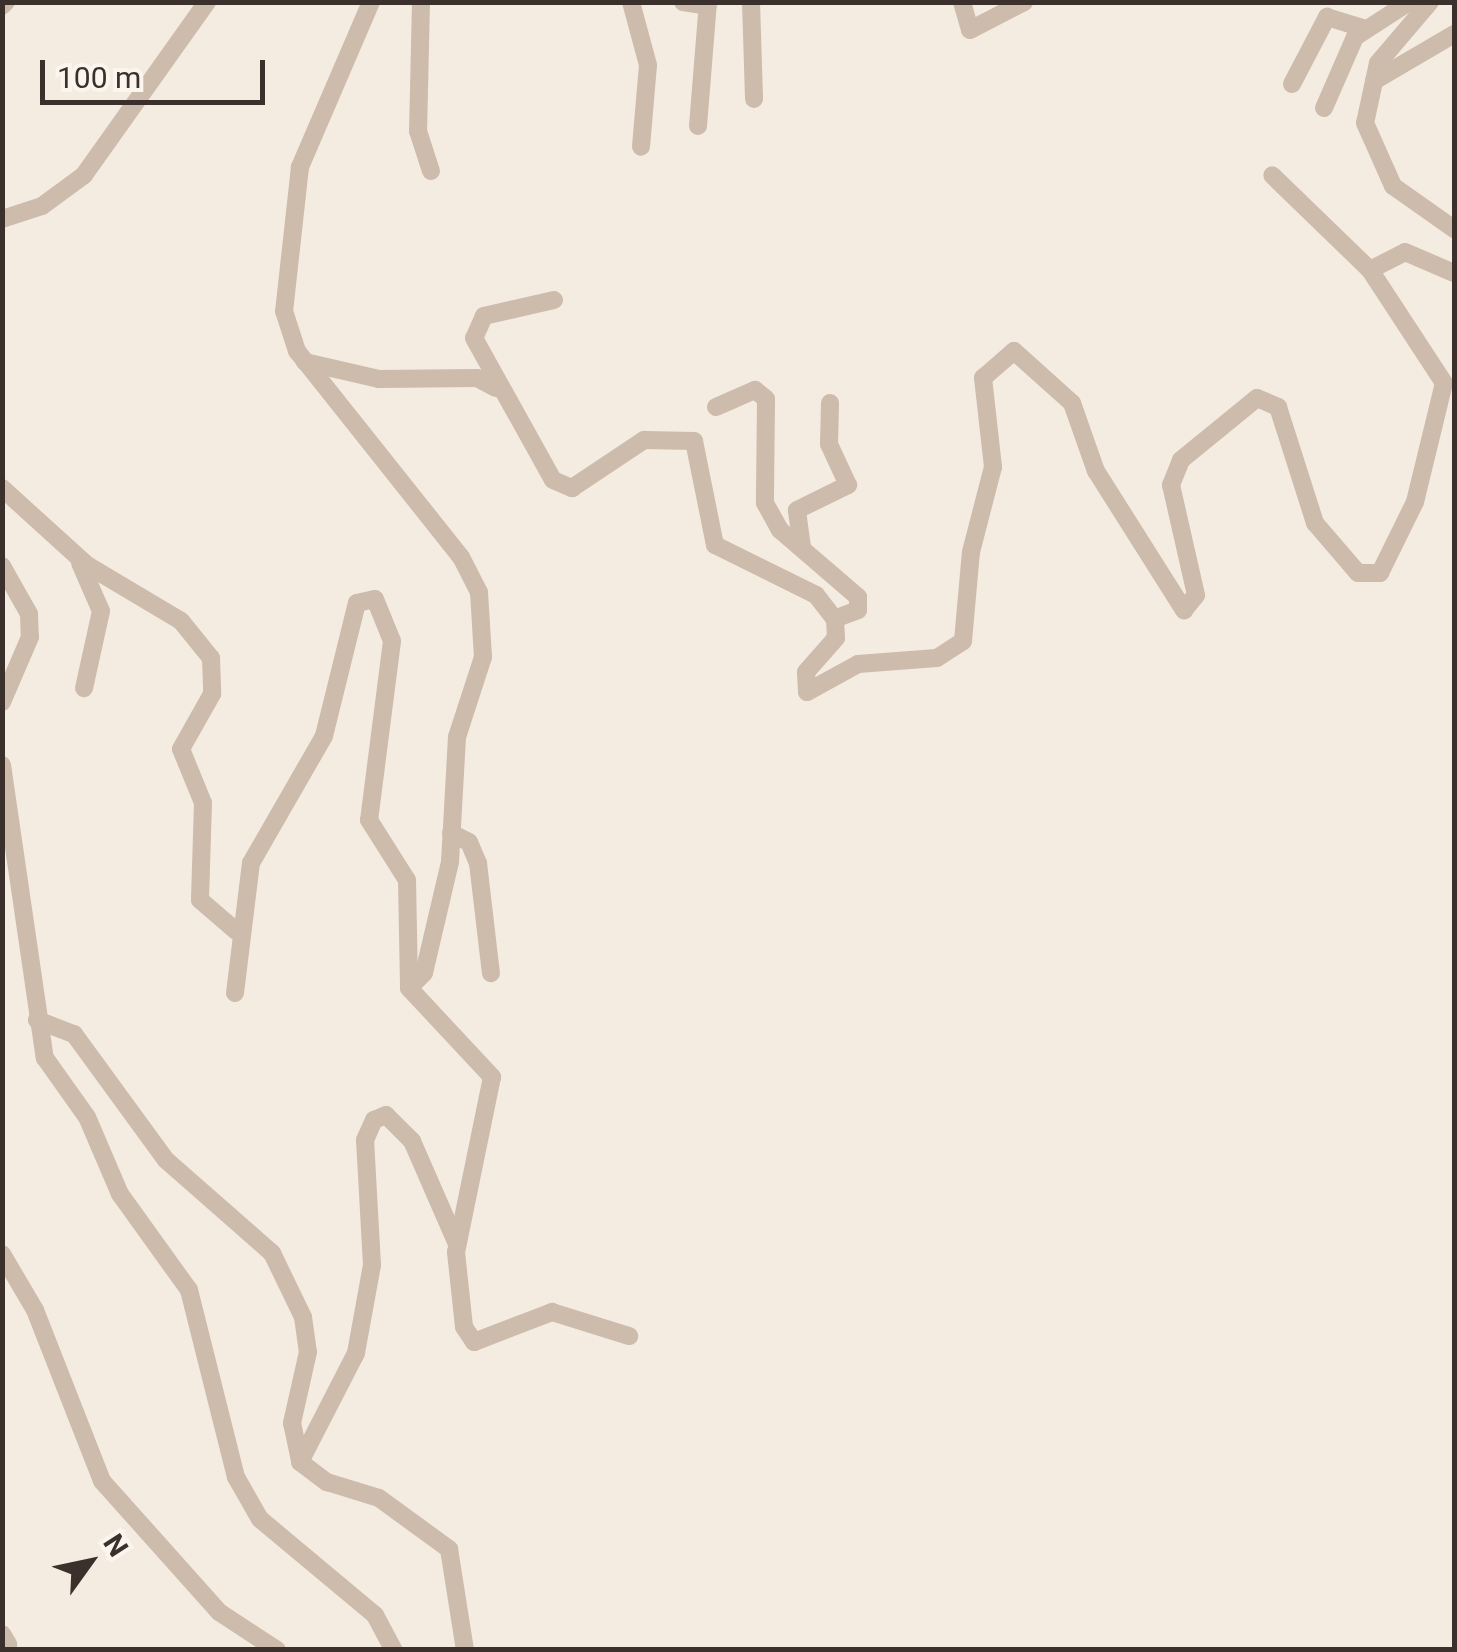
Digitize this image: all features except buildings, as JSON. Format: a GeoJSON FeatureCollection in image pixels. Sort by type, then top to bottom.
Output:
{"type":"FeatureCollection","features":[{"type":"Feature","properties":{"kind":"street"},"geometry":{"type":"LineString","coordinates":[[2,219],[42,206],[84,175],[207,2]]}},
{"type":"Feature","properties":{"kind":"street"},"geometry":{"type":"LineString","coordinates":[[370,2],[300,167],[284,311],[305,362],[461,556],[479,592],[483,657],[457,737],[451,833],[424,973],[409,988]]}},
{"type":"Feature","properties":{"kind":"street"},"geometry":{"type":"LineString","coordinates":[[421,2],[418,131],[431,171]]}},
{"type":"Feature","properties":{"kind":"street"},"geometry":{"type":"LineString","coordinates":[[631,2],[648,65],[641,147]]}},
{"type":"Feature","properties":{"kind":"street"},"geometry":{"type":"LineString","coordinates":[[683,2],[708,4],[698,126]]}},
{"type":"Feature","properties":{"kind":"street"},"geometry":{"type":"LineString","coordinates":[[751,2],[754,99]]}},
{"type":"Feature","properties":{"kind":"street"},"geometry":{"type":"LineString","coordinates":[[962,2],[970,30],[1024,2]]}},
{"type":"Feature","properties":{"kind":"street"},"geometry":{"type":"LineString","coordinates":[[1324,108],[1366,29],[1408,2]]}},
{"type":"Feature","properties":{"kind":"street"},"geometry":{"type":"LineString","coordinates":[[1430,2],[1393,39],[1374,81],[1365,123],[1374,156],[1393,186],[1454,229]]}},
{"type":"Feature","properties":{"kind":"street"},"geometry":{"type":"LineString","coordinates":[[1292,84],[1327,17],[1366,29]]}},
{"type":"Feature","properties":{"kind":"street"},"geometry":{"type":"LineString","coordinates":[[1374,81],[1454,33]]}},
{"type":"Feature","properties":{"kind":"street"},"geometry":{"type":"LineString","coordinates":[[554,300],[474,326],[496,388],[564,488],[644,440],[694,442],[716,545],[816,595],[834,618],[836,638],[806,672],[807,692],[858,664],[938,658],[963,641],[971,552],[993,467],[983,378],[1014,351],[1072,403],[1096,472],[1184,610],[1196,595],[1170,484],[1181,460],[1257,398],[1278,406],[1315,524],[1358,573],[1380,573],[1415,502],[1444,383],[1370,270],[1272,174]]}},
{"type":"Feature","properties":{"kind":"street"},"geometry":{"type":"LineString","coordinates":[[1370,270],[1404,252],[1454,272]]}},
{"type":"Feature","properties":{"kind":"street"},"geometry":{"type":"LineString","coordinates":[[305,362],[379,379],[477,378],[496,388]]}},
{"type":"Feature","properties":{"kind":"street"},"geometry":{"type":"LineString","coordinates":[[716,407],[755,390],[766,400],[764,502],[802,547],[858,596],[858,610],[834,618]]}},
{"type":"Feature","properties":{"kind":"street"},"geometry":{"type":"LineString","coordinates":[[802,547],[797,510],[848,486],[829,444],[830,403]]}},
{"type":"Feature","properties":{"kind":"street"},"geometry":{"type":"LineString","coordinates":[[2,488],[77,558],[181,621],[211,658],[212,694],[181,749],[203,803],[200,900],[236,931]]}},
{"type":"Feature","properties":{"kind":"street"},"geometry":{"type":"LineString","coordinates":[[77,558],[101,611],[84,688]]}},
{"type":"Feature","properties":{"kind":"street"},"geometry":{"type":"LineString","coordinates":[[2,566],[30,614],[30,637],[2,702]]}},
{"type":"Feature","properties":{"kind":"street"},"geometry":{"type":"LineString","coordinates":[[235,993],[236,931],[263,834],[324,736],[357,604],[375,599],[392,641],[370,820],[407,880],[409,988],[492,1077],[457,1244],[458,1288],[474,1342],[552,1312],[584,1315],[629,1336]]}},
{"type":"Feature","properties":{"kind":"street"},"geometry":{"type":"LineString","coordinates":[[2,765],[17,817],[37,1020],[45,1058],[87,1117],[120,1194],[189,1290],[236,1477],[260,1518],[375,1615],[394,1650]]}},
{"type":"Feature","properties":{"kind":"street"},"geometry":{"type":"LineString","coordinates":[[451,833],[469,842],[478,864],[491,973]]}},
{"type":"Feature","properties":{"kind":"street"},"geometry":{"type":"LineString","coordinates":[[37,1020],[74,1034],[166,1160],[272,1253],[304,1317],[308,1352],[292,1423],[300,1462],[327,1482],[379,1498],[449,1548],[465,1650]]}},
{"type":"Feature","properties":{"kind":"street"},"geometry":{"type":"LineString","coordinates":[[300,1462],[356,1353],[372,1265],[366,1140],[374,1120],[386,1115],[412,1141],[457,1244]]}},
{"type":"Feature","properties":{"kind":"street"},"geometry":{"type":"LineString","coordinates":[[3,1254],[35,1310],[102,1481],[220,1612],[277,1650]]}}]}
